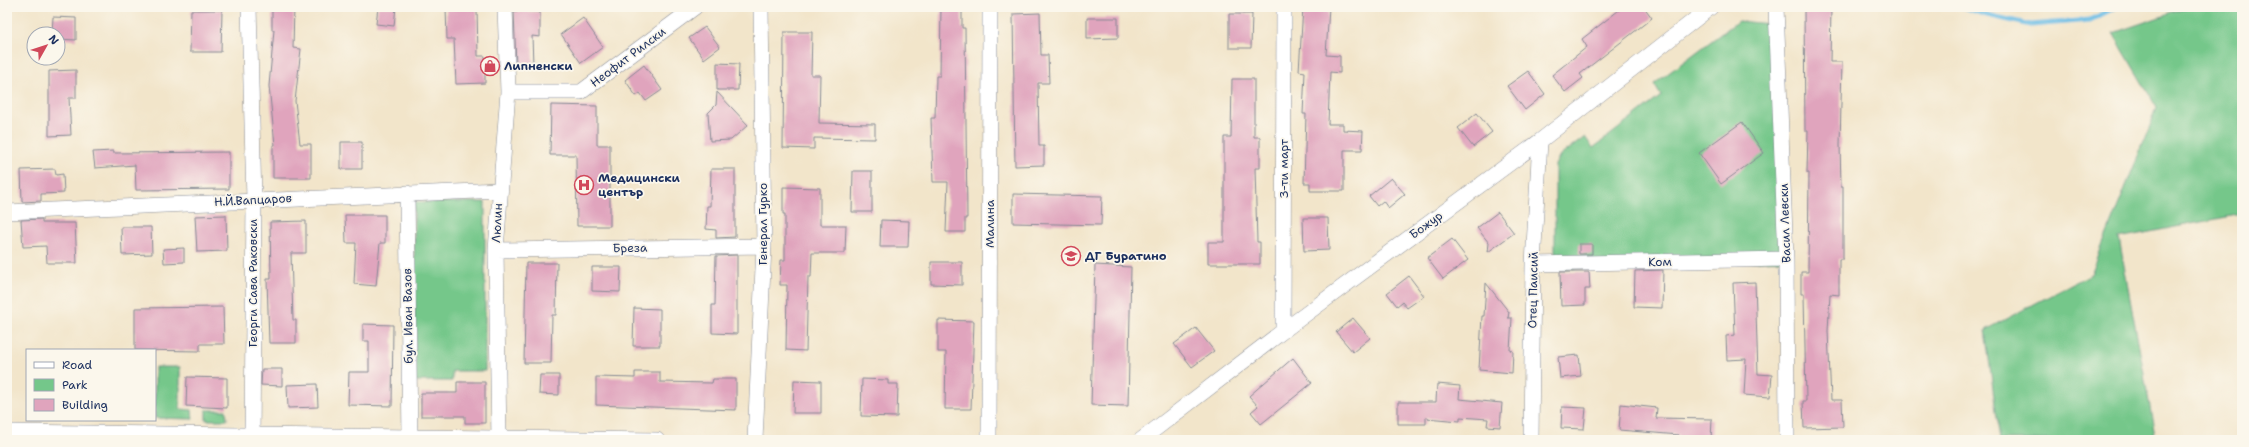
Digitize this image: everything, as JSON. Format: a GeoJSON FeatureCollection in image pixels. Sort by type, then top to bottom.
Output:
{"type":"FeatureCollection","features":[{"type":"Feature","properties":{"kind":"street","name":"Георги Сава Раковски"},"geometry":{"type":"LineString","coordinates":[[249,7],[254,200],[252,437]]}},
{"type":"Feature","properties":{"kind":"street","name":"Люлин"},"geometry":{"type":"LineString","coordinates":[[498,438],[496,250],[499,190],[508,92],[505,7]]}},
{"type":"Feature","properties":{"kind":"street","name":"Неофит Рилски"},"geometry":{"type":"LineString","coordinates":[[508,92],[581,92],[695,7]]}},
{"type":"Feature","properties":{"kind":"street","name":"Генерал Гурко"},"geometry":{"type":"LineString","coordinates":[[755,440],[764,246],[761,7]]}},
{"type":"Feature","properties":{"kind":"street","name":"Малина"},"geometry":{"type":"LineString","coordinates":[[989,440],[990,7]]}},
{"type":"Feature","properties":{"kind":"street","name":"3-ти март"},"geometry":{"type":"LineString","coordinates":[[1283,331],[1284,7]]}},
{"type":"Feature","properties":{"kind":"street","name":"Божур"},"geometry":{"type":"LineString","coordinates":[[1141,440],[1283,331],[1540,141],[1711,7]]}},
{"type":"Feature","properties":{"kind":"street","name":"Васил Левски"},"geometry":{"type":"LineString","coordinates":[[1776,7],[1786,259],[1787,440]]}},
{"type":"Feature","properties":{"kind":"street","name":"Отец Паисий"},"geometry":{"type":"LineString","coordinates":[[1531,440],[1533,264],[1540,141]]}},
{"type":"Feature","properties":{"kind":"street","name":"Н.Й.Вапцаров"},"geometry":{"type":"LineString","coordinates":[[7,212],[499,190]]}},
{"type":"Feature","properties":{"kind":"street","name":"бул. Иван Вазов"},"geometry":{"type":"LineString","coordinates":[[407,193],[410,438]]}},
{"type":"Feature","properties":{"kind":"street","name":"Бреза"},"geometry":{"type":"LineString","coordinates":[[496,250],[764,246]]}},
{"type":"Feature","properties":{"kind":"street","name":"Ком"},"geometry":{"type":"LineString","coordinates":[[1533,264],[1786,259]]}},
{"type":"Feature","properties":{"kind":"street"},"geometry":{"type":"LineString","coordinates":[[7,432],[252,437],[657,440]]}},
{"type":"Feature","properties":{"kind":"green space"},"geometry":{"type":"Polygon","coordinates":[[[2189,7],[2242,7],[2242,214],[2119,238],[2156,440],[2000,440],[1985,330],[2091,274],[2157,108],[2113,33],[2189,7]]]}},
{"type":"Feature","properties":{"kind":"green space"},"geometry":{"type":"Polygon","coordinates":[[[1738,21],[1771,24],[1783,260],[1555,269],[1555,165],[1560,156],[1585,137],[1593,148],[1661,96],[1654,84],[1738,21]]]}},
{"type":"Feature","properties":{"kind":"green space"},"geometry":{"type":"Polygon","coordinates":[[[414,202],[485,202],[485,371],[452,371],[452,381],[415,381],[414,202]]]}},
{"type":"Feature","properties":{"kind":"green space"},"geometry":{"type":"Polygon","coordinates":[[[156,367],[180,367],[180,409],[192,410],[193,419],[156,418],[156,367]]]}},
{"type":"Feature","properties":{"kind":"green space"},"geometry":{"type":"Polygon","coordinates":[[[206,410],[226,410],[227,420],[206,420],[206,410]]]}},
{"type":"Feature","properties":{"kind":"building"},"geometry":{"type":"Polygon","coordinates":[[[272,7],[294,7],[293,48],[301,49],[295,101],[300,144],[311,144],[311,178],[273,178],[273,145],[275,145],[269,86],[274,30],[272,30],[272,7]]]}},
{"type":"Feature","properties":{"kind":"building"},"geometry":{"type":"Polygon","coordinates":[[[378,7],[396,7],[394,26],[376,24],[378,7]]]}},
{"type":"Feature","properties":{"kind":"building"},"geometry":{"type":"Polygon","coordinates":[[[941,7],[962,7],[962,28],[965,28],[967,218],[965,218],[965,232],[946,232],[948,182],[933,182],[931,118],[935,118],[936,76],[940,76],[941,7]]]}},
{"type":"Feature","properties":{"kind":"building"},"geometry":{"type":"Polygon","coordinates":[[[1303,7],[1329,7],[1326,55],[1340,56],[1340,73],[1330,72],[1328,124],[1343,124],[1343,130],[1363,131],[1362,150],[1344,150],[1344,191],[1310,191],[1310,183],[1304,183],[1306,114],[1303,114],[1305,72],[1299,71],[1303,7]]]}},
{"type":"Feature","properties":{"kind":"building"},"geometry":{"type":"Polygon","coordinates":[[[1623,7],[1644,7],[1652,18],[1580,74],[1583,78],[1565,92],[1552,75],[1587,47],[1582,39],[1623,7]]]}},
{"type":"Feature","properties":{"kind":"building"},"geometry":{"type":"Polygon","coordinates":[[[1804,7],[1831,7],[1830,62],[1842,62],[1840,145],[1841,186],[1843,186],[1843,259],[1839,259],[1839,295],[1830,294],[1828,331],[1831,400],[1842,400],[1843,427],[1804,428],[1803,401],[1806,401],[1804,294],[1801,294],[1801,272],[1808,272],[1809,173],[1807,173],[1808,131],[1805,131],[1804,7]]]}},
{"type":"Feature","properties":{"kind":"building"},"geometry":{"type":"Polygon","coordinates":[[[446,8],[477,8],[478,56],[485,56],[485,83],[456,84],[454,39],[447,39],[446,8]]]}},
{"type":"Feature","properties":{"kind":"building"},"geometry":{"type":"Polygon","coordinates":[[[191,10],[222,10],[221,52],[190,52],[191,10]]]}},
{"type":"Feature","properties":{"kind":"building"},"geometry":{"type":"Polygon","coordinates":[[[514,11],[540,12],[540,37],[532,36],[533,65],[516,66],[514,11]]]}},
{"type":"Feature","properties":{"kind":"building"},"geometry":{"type":"Polygon","coordinates":[[[1040,13],[1041,55],[1048,55],[1049,83],[1038,83],[1039,146],[1044,146],[1044,165],[1015,166],[1013,14],[1040,13]]]}},
{"type":"Feature","properties":{"kind":"building"},"geometry":{"type":"Polygon","coordinates":[[[1229,14],[1252,14],[1251,48],[1229,48],[1229,14]]]}},
{"type":"Feature","properties":{"kind":"building"},"geometry":{"type":"Polygon","coordinates":[[[53,17],[76,18],[76,40],[66,39],[66,26],[52,26],[53,17]]]}},
{"type":"Feature","properties":{"kind":"building"},"geometry":{"type":"Polygon","coordinates":[[[583,18],[603,47],[581,63],[561,34],[583,18]]]}},
{"type":"Feature","properties":{"kind":"building"},"geometry":{"type":"Polygon","coordinates":[[[1087,18],[1118,18],[1118,38],[1087,39],[1087,18]]]}},
{"type":"Feature","properties":{"kind":"building"},"geometry":{"type":"Polygon","coordinates":[[[705,27],[720,47],[704,59],[689,38],[705,27]]]}},
{"type":"Feature","properties":{"kind":"building"},"geometry":{"type":"Polygon","coordinates":[[[784,32],[812,32],[811,75],[820,75],[819,123],[875,124],[875,139],[814,138],[814,149],[783,148],[784,32]]]}},
{"type":"Feature","properties":{"kind":"building"},"geometry":{"type":"Polygon","coordinates":[[[717,63],[739,64],[738,90],[717,90],[717,63]]]}},
{"type":"Feature","properties":{"kind":"building"},"geometry":{"type":"Polygon","coordinates":[[[644,65],[662,90],[646,101],[640,93],[636,96],[625,80],[644,65]]]}},
{"type":"Feature","properties":{"kind":"building"},"geometry":{"type":"Polygon","coordinates":[[[76,70],[76,98],[69,98],[71,135],[49,136],[49,71],[76,70]]]}},
{"type":"Feature","properties":{"kind":"building"},"geometry":{"type":"Polygon","coordinates":[[[1528,71],[1545,94],[1525,110],[1507,86],[1528,71]]]}},
{"type":"Feature","properties":{"kind":"building"},"geometry":{"type":"Polygon","coordinates":[[[1232,79],[1254,79],[1254,137],[1260,137],[1260,168],[1255,168],[1257,242],[1260,242],[1260,264],[1208,264],[1208,242],[1224,242],[1224,137],[1231,137],[1232,79]]]}},
{"type":"Feature","properties":{"kind":"building"},"geometry":{"type":"Polygon","coordinates":[[[717,92],[748,125],[731,140],[710,141],[708,113],[716,105],[717,92]]]}},
{"type":"Feature","properties":{"kind":"building"},"geometry":{"type":"Polygon","coordinates":[[[551,105],[597,106],[597,145],[610,145],[610,226],[577,226],[576,155],[550,155],[551,105]]]}},
{"type":"Feature","properties":{"kind":"building"},"geometry":{"type":"Polygon","coordinates":[[[1477,113],[1492,132],[1473,147],[1458,128],[1477,113]]]}},
{"type":"Feature","properties":{"kind":"building"},"geometry":{"type":"Polygon","coordinates":[[[1742,122],[1764,153],[1721,184],[1699,153],[1742,122]]]}},
{"type":"Feature","properties":{"kind":"building"},"geometry":{"type":"Polygon","coordinates":[[[341,142],[362,142],[362,169],[341,169],[341,142]]]}},
{"type":"Feature","properties":{"kind":"building"},"geometry":{"type":"Polygon","coordinates":[[[113,151],[113,153],[229,152],[229,189],[136,190],[135,165],[95,168],[93,152],[113,151]]]}},
{"type":"Feature","properties":{"kind":"building"},"geometry":{"type":"Polygon","coordinates":[[[55,169],[56,175],[63,174],[64,193],[41,194],[41,201],[22,202],[21,170],[55,169]]]}},
{"type":"Feature","properties":{"kind":"building"},"geometry":{"type":"Polygon","coordinates":[[[711,169],[735,169],[735,237],[716,238],[716,230],[706,229],[707,206],[710,206],[711,169]]]}},
{"type":"Feature","properties":{"kind":"building"},"geometry":{"type":"Polygon","coordinates":[[[853,171],[872,171],[872,212],[852,212],[853,171]]]}},
{"type":"Feature","properties":{"kind":"building"},"geometry":{"type":"Polygon","coordinates":[[[1391,178],[1405,194],[1388,208],[1383,201],[1377,206],[1369,196],[1391,178]]]}},
{"type":"Feature","properties":{"kind":"building"},"geometry":{"type":"Polygon","coordinates":[[[783,187],[820,188],[820,225],[846,225],[845,253],[812,253],[811,277],[808,277],[806,351],[786,350],[787,285],[780,285],[781,260],[785,260],[785,214],[783,214],[783,187]]]}},
{"type":"Feature","properties":{"kind":"building"},"geometry":{"type":"Polygon","coordinates":[[[1013,194],[1102,196],[1101,225],[1013,223],[1013,194]]]}},
{"type":"Feature","properties":{"kind":"building"},"geometry":{"type":"Polygon","coordinates":[[[1498,212],[1514,233],[1488,252],[1489,243],[1477,228],[1498,212]]]}},
{"type":"Feature","properties":{"kind":"building"},"geometry":{"type":"Polygon","coordinates":[[[226,215],[227,251],[197,252],[195,216],[226,215]]]}},
{"type":"Feature","properties":{"kind":"building"},"geometry":{"type":"Polygon","coordinates":[[[345,215],[385,215],[385,243],[380,243],[376,286],[354,284],[356,243],[346,243],[345,215]]]}},
{"type":"Feature","properties":{"kind":"building"},"geometry":{"type":"Polygon","coordinates":[[[1303,218],[1328,218],[1329,250],[1304,251],[1303,218]]]}},
{"type":"Feature","properties":{"kind":"building"},"geometry":{"type":"Polygon","coordinates":[[[42,219],[42,223],[75,223],[77,263],[47,263],[46,246],[23,247],[21,220],[42,219]]]}},
{"type":"Feature","properties":{"kind":"building"},"geometry":{"type":"Polygon","coordinates":[[[881,220],[909,221],[908,247],[880,247],[881,220]]]}},
{"type":"Feature","properties":{"kind":"building"},"geometry":{"type":"Polygon","coordinates":[[[306,221],[306,253],[291,253],[293,320],[296,320],[296,343],[269,343],[267,279],[271,279],[270,222],[306,221]]]}},
{"type":"Feature","properties":{"kind":"building"},"geometry":{"type":"Polygon","coordinates":[[[121,227],[151,227],[152,254],[122,255],[121,227]]]}},
{"type":"Feature","properties":{"kind":"building"},"geometry":{"type":"Polygon","coordinates":[[[1452,239],[1468,260],[1443,279],[1427,258],[1452,239]]]}},
{"type":"Feature","properties":{"kind":"building"},"geometry":{"type":"Polygon","coordinates":[[[1579,244],[1592,244],[1592,254],[1579,254],[1579,244]]]}},
{"type":"Feature","properties":{"kind":"building"},"geometry":{"type":"Polygon","coordinates":[[[184,248],[184,262],[164,263],[163,249],[184,248]]]}},
{"type":"Feature","properties":{"kind":"building"},"geometry":{"type":"Polygon","coordinates":[[[737,255],[737,334],[712,333],[712,305],[715,305],[716,256],[737,255]]]}},
{"type":"Feature","properties":{"kind":"building"},"geometry":{"type":"Polygon","coordinates":[[[931,262],[962,262],[962,285],[931,284],[931,262]]]}},
{"type":"Feature","properties":{"kind":"building"},"geometry":{"type":"Polygon","coordinates":[[[526,263],[557,263],[556,315],[552,315],[551,363],[524,363],[526,263]]]}},
{"type":"Feature","properties":{"kind":"building"},"geometry":{"type":"Polygon","coordinates":[[[1095,265],[1131,267],[1128,406],[1091,405],[1095,265]]]}},
{"type":"Feature","properties":{"kind":"building"},"geometry":{"type":"Polygon","coordinates":[[[592,267],[621,267],[620,292],[592,291],[592,267]]]}},
{"type":"Feature","properties":{"kind":"building"},"geometry":{"type":"Polygon","coordinates":[[[1663,270],[1662,308],[1634,307],[1635,271],[1663,270]]]}},
{"type":"Feature","properties":{"kind":"building"},"geometry":{"type":"Polygon","coordinates":[[[1560,272],[1589,272],[1590,289],[1585,289],[1585,305],[1561,306],[1560,272]]]}},
{"type":"Feature","properties":{"kind":"building"},"geometry":{"type":"Polygon","coordinates":[[[1409,276],[1424,296],[1407,308],[1402,302],[1397,306],[1387,293],[1409,276]]]}},
{"type":"Feature","properties":{"kind":"building"},"geometry":{"type":"Polygon","coordinates":[[[1755,282],[1758,374],[1772,375],[1770,397],[1744,395],[1746,359],[1727,360],[1726,336],[1735,335],[1733,283],[1755,282]]]}},
{"type":"Feature","properties":{"kind":"building"},"geometry":{"type":"Polygon","coordinates":[[[1486,283],[1509,312],[1508,318],[1512,318],[1510,350],[1513,351],[1512,373],[1479,370],[1482,316],[1484,316],[1486,283]]]}},
{"type":"Feature","properties":{"kind":"building"},"geometry":{"type":"Polygon","coordinates":[[[223,307],[224,344],[200,344],[200,351],[135,349],[135,308],[223,307]]]}},
{"type":"Feature","properties":{"kind":"building"},"geometry":{"type":"Polygon","coordinates":[[[634,308],[660,309],[660,346],[633,346],[634,308]]]}},
{"type":"Feature","properties":{"kind":"building"},"geometry":{"type":"Polygon","coordinates":[[[1353,318],[1370,338],[1353,352],[1336,332],[1353,318]]]}},
{"type":"Feature","properties":{"kind":"building"},"geometry":{"type":"Polygon","coordinates":[[[938,320],[974,321],[971,409],[945,409],[946,352],[938,352],[938,320]]]}},
{"type":"Feature","properties":{"kind":"building"},"geometry":{"type":"Polygon","coordinates":[[[363,324],[393,325],[392,406],[348,405],[349,372],[369,372],[369,341],[363,341],[363,324]]]}},
{"type":"Feature","properties":{"kind":"building"},"geometry":{"type":"Polygon","coordinates":[[[1196,328],[1214,351],[1192,367],[1174,344],[1196,328]]]}},
{"type":"Feature","properties":{"kind":"building"},"geometry":{"type":"Polygon","coordinates":[[[1579,355],[1581,376],[1560,378],[1558,357],[1579,355]]]}},
{"type":"Feature","properties":{"kind":"building"},"geometry":{"type":"Polygon","coordinates":[[[1293,358],[1312,383],[1261,424],[1251,412],[1258,406],[1249,396],[1293,358]]]}},
{"type":"Feature","properties":{"kind":"building"},"geometry":{"type":"Polygon","coordinates":[[[262,369],[282,369],[282,386],[261,385],[262,369]]]}},
{"type":"Feature","properties":{"kind":"building"},"geometry":{"type":"Polygon","coordinates":[[[635,372],[660,372],[660,382],[712,383],[713,379],[736,379],[736,410],[596,405],[596,377],[635,378],[635,372]]]}},
{"type":"Feature","properties":{"kind":"building"},"geometry":{"type":"Polygon","coordinates":[[[540,375],[559,375],[559,395],[539,394],[540,375]]]}},
{"type":"Feature","properties":{"kind":"building"},"geometry":{"type":"Polygon","coordinates":[[[187,377],[227,378],[227,408],[186,406],[187,377]]]}},
{"type":"Feature","properties":{"kind":"building"},"geometry":{"type":"Polygon","coordinates":[[[862,379],[888,380],[888,384],[898,384],[897,417],[861,416],[862,379]]]}},
{"type":"Feature","properties":{"kind":"building"},"geometry":{"type":"Polygon","coordinates":[[[794,380],[821,381],[821,413],[793,413],[794,380]]]}},
{"type":"Feature","properties":{"kind":"building"},"geometry":{"type":"Polygon","coordinates":[[[457,382],[485,382],[485,423],[465,423],[465,416],[421,416],[421,393],[457,393],[457,382]]]}},
{"type":"Feature","properties":{"kind":"building"},"geometry":{"type":"Polygon","coordinates":[[[317,384],[318,407],[288,408],[287,385],[317,384]]]}},
{"type":"Feature","properties":{"kind":"building"},"geometry":{"type":"Polygon","coordinates":[[[1437,384],[1460,386],[1459,399],[1502,403],[1500,427],[1487,426],[1488,419],[1460,417],[1460,421],[1426,418],[1426,424],[1398,424],[1398,402],[1436,402],[1437,384]]]}},
{"type":"Feature","properties":{"kind":"building"},"geometry":{"type":"Polygon","coordinates":[[[1621,404],[1657,408],[1656,418],[1712,419],[1711,440],[1679,440],[1679,435],[1619,430],[1621,404]]]}},
{"type":"Feature","properties":{"kind":"building"},"geometry":{"type":"Polygon","coordinates":[[[1562,407],[1586,408],[1584,429],[1561,428],[1562,407]]]}},
{"type":"Feature","properties":{"kind":"waterway"},"geometry":{"type":"LineString","coordinates":[[1963,7],[1983,14],[2031,25],[2090,20],[2116,7]]}},
{"type":"Feature","properties":{"kind":"place","name":"Липненски"},"geometry":{"type":"Point","coordinates":[490,66]}},
{"type":"Feature","properties":{"kind":"place","name":"Медицински център"},"geometry":{"type":"Point","coordinates":[584,185]}},
{"type":"Feature","properties":{"kind":"place","name":"ДГ Буратино"},"geometry":{"type":"Point","coordinates":[1071,256]}}]}
